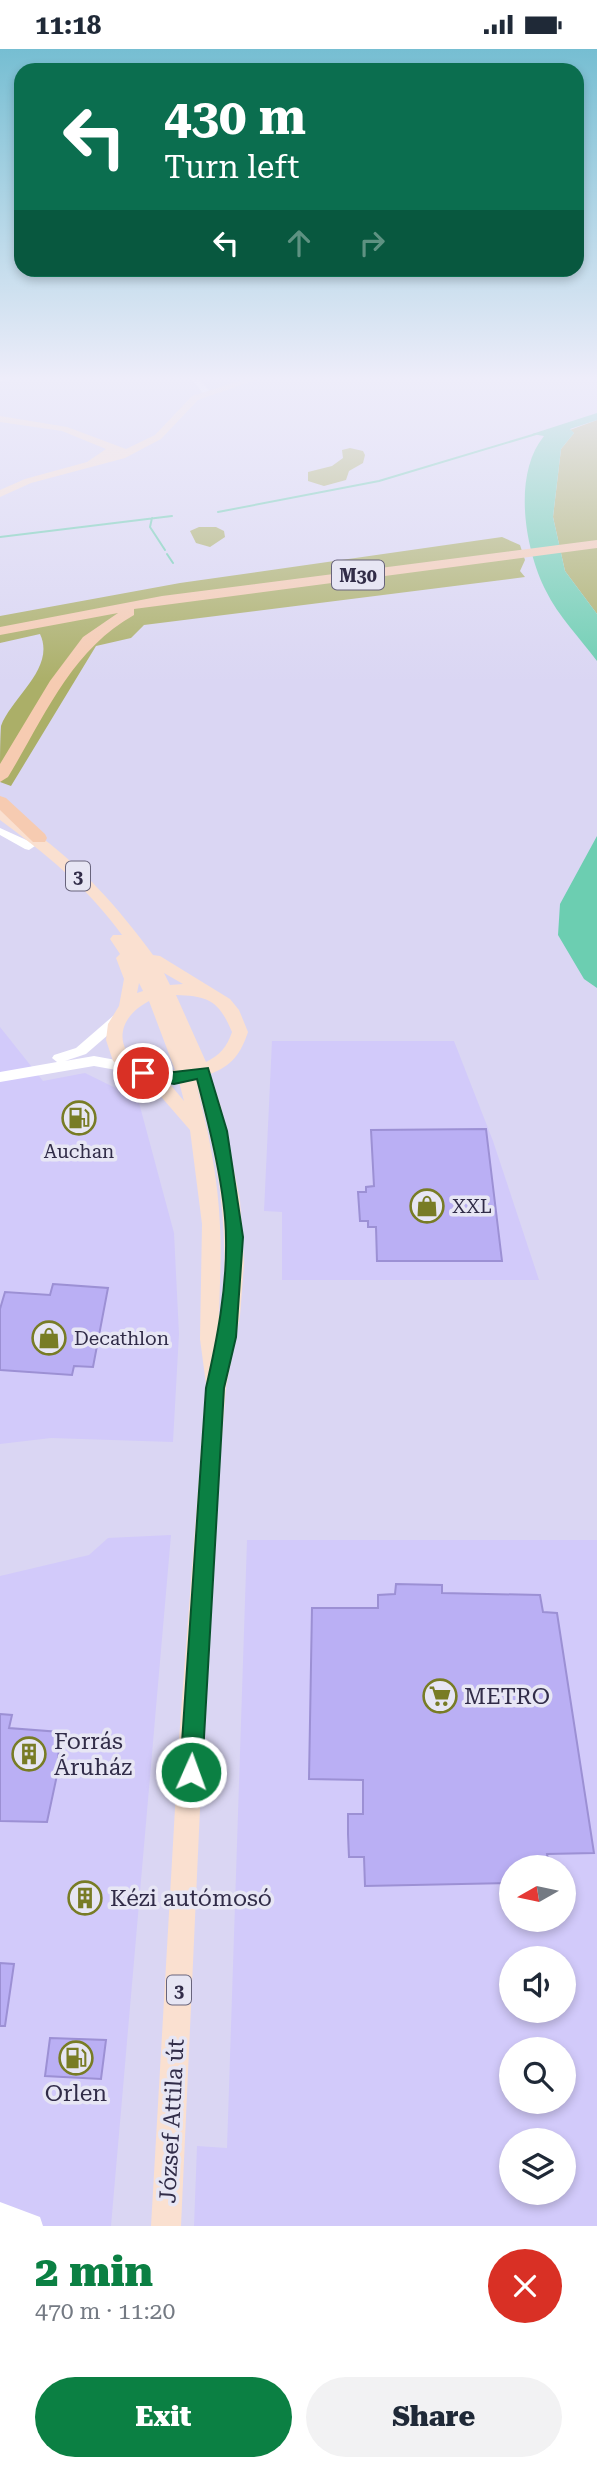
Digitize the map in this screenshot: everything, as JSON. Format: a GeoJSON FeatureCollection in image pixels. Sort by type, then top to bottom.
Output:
{"type":"FeatureCollection","features":[{"type":"Feature","properties":{"kind":"highway","name":"M30"},"geometry":{"type":"LineString","coordinates":[[0,631],[123,606],[202,594],[597,541]]}},
{"type":"Feature","properties":{"kind":"highway","name":"M30"},"geometry":{"type":"LineString","coordinates":[[0,625],[172,593],[512,553]]}},
{"type":"Feature","properties":{"kind":"highway"},"geometry":{"type":"LineString","coordinates":[[1,778],[81,646],[93,632],[136,609],[202,594]]}},
{"type":"Feature","properties":{"kind":"highway"},"geometry":{"type":"LineString","coordinates":[[0,801],[34,842]]}},
{"type":"Feature","properties":{"kind":"main road"},"geometry":{"type":"LineString","coordinates":[[5,492],[42,480]]}},
{"type":"Feature","properties":{"kind":"main road","name":"József Attila út"},"geometry":{"type":"LineString","coordinates":[[0,813],[88,885],[144,951],[161,991],[203,1072],[209,1132],[235,1237],[227,1337],[215,1388],[194,1703],[166,2226]]}},
{"type":"Feature","properties":{"kind":"main road","name":"József Attila út"},"geometry":{"type":"LineString","coordinates":[[0,825],[34,842],[161,991],[185,1077],[209,1132]]}},
{"type":"Feature","properties":{"kind":"main road"},"geometry":{"type":"LineString","coordinates":[[108,927],[131,971],[131,995],[114,1044],[124,1060],[163,1088],[209,1132]]}},
{"type":"Feature","properties":{"kind":"main road"},"geometry":{"type":"LineString","coordinates":[[144,951],[170,973],[224,1003],[235,1017],[238,1033],[227,1057],[209,1132]]}},
{"type":"Feature","properties":{"kind":"main road"},"geometry":{"type":"LineString","coordinates":[[123,1013],[161,991],[186,988],[204,992]]}},
{"type":"Feature","properties":{"kind":"main road"},"geometry":{"type":"LineString","coordinates":[[138,1071],[161,1077],[185,1077],[203,1072],[227,1057]]}},
{"type":"Feature","properties":{"kind":"street"},"geometry":{"type":"LineString","coordinates":[[0,831],[34,842]]}},
{"type":"Feature","properties":{"kind":"street"},"geometry":{"type":"LineString","coordinates":[[0,1069],[74,1054],[123,1013]]}},
{"type":"Feature","properties":{"kind":"street"},"geometry":{"type":"LineString","coordinates":[[0,1077],[93,1061],[138,1071]]}},
{"type":"Feature","properties":{"kind":"street"},"geometry":{"type":"LineString","coordinates":[[0,2214],[31,2226]]}},
{"type":"Feature","properties":{"kind":"shaded area"},"geometry":{"type":"Polygon","coordinates":[[[308,480],[346,480],[324,486],[308,480]]]}},
{"type":"Feature","properties":{"kind":"shaded area"},"geometry":{"type":"Polygon","coordinates":[[[527,480],[557,480],[553,517],[565,571],[597,614],[597,661],[546,591],[532,555],[525,513],[527,480]]]}},
{"type":"Feature","properties":{"kind":"shaded area"},"geometry":{"type":"Polygon","coordinates":[[[557,480],[597,480],[597,614],[565,571],[553,517],[557,480]]]}},
{"type":"Feature","properties":{"kind":"shaded area"},"geometry":{"type":"Polygon","coordinates":[[[199,527],[216,527],[224,531],[225,537],[210,547],[196,543],[190,531],[199,527]]]}},
{"type":"Feature","properties":{"kind":"shaded area"},"geometry":{"type":"Polygon","coordinates":[[[502,537],[520,545],[525,560],[520,571],[525,577],[144,625],[131,638],[96,646],[11,786],[0,782],[1,726],[38,670],[43,647],[40,634],[0,643],[0,616],[180,583],[502,537]]]}},
{"type":"Feature","properties":{"kind":"shaded area"},"geometry":{"type":"Polygon","coordinates":[[[597,836],[597,988],[584,979],[558,935],[560,904],[597,836]]]}},
{"type":"Feature","properties":{"kind":"shaded area"},"geometry":{"type":"Polygon","coordinates":[[[0,1027],[43,1081],[85,1073],[138,1099],[174,1233],[179,1334],[173,1442],[51,1438],[0,1444],[0,1027]]]}},
{"type":"Feature","properties":{"kind":"shaded area"},"geometry":{"type":"Polygon","coordinates":[[[272,1041],[454,1041],[493,1141],[539,1280],[282,1280],[282,1212],[264,1211],[272,1041]]]}},
{"type":"Feature","properties":{"kind":"shaded area"},"geometry":{"type":"Polygon","coordinates":[[[171,1535],[111,2226],[0,2226],[0,1576],[89,1555],[108,1538],[171,1535]]]}},
{"type":"Feature","properties":{"kind":"shaded area"},"geometry":{"type":"Polygon","coordinates":[[[247,1540],[597,1540],[597,2226],[194,2226],[197,2146],[227,2148],[247,1540]]]}},
{"type":"Feature","properties":{"kind":"building","name":"XXL"},"geometry":{"type":"Polygon","coordinates":[[[486,1129],[502,1261],[377,1261],[376,1227],[368,1227],[368,1221],[360,1221],[358,1192],[366,1192],[366,1187],[374,1186],[371,1130],[486,1129]]]}},
{"type":"Feature","properties":{"kind":"building","name":"Decathlon"},"geometry":{"type":"Polygon","coordinates":[[[53,1284],[108,1288],[93,1367],[74,1366],[72,1375],[0,1370],[0,1309],[5,1292],[50,1295],[53,1284]]]}},
{"type":"Feature","properties":{"kind":"building","name":"METRO"},"geometry":{"type":"Polygon","coordinates":[[[396,1584],[442,1585],[442,1593],[540,1595],[543,1612],[557,1613],[594,1853],[499,1855],[499,1883],[365,1886],[364,1857],[349,1857],[348,1834],[348,1814],[363,1814],[363,1780],[309,1779],[312,1608],[378,1608],[378,1595],[395,1594],[396,1584]]]}},
{"type":"Feature","properties":{"kind":"building","name":"Forrás Áruház"},"geometry":{"type":"Polygon","coordinates":[[[0,1714],[12,1715],[9,1728],[60,1732],[57,1775],[47,1822],[0,1821],[0,1714]]]}},
{"type":"Feature","properties":{"kind":"building","name":"Kézi autómosó"},"geometry":{"type":"Polygon","coordinates":[[[74,1887],[98,1888],[95,1910],[72,1909],[74,1887]]]}},
{"type":"Feature","properties":{"kind":"building"},"geometry":{"type":"Polygon","coordinates":[[[0,1963],[14,1964],[5,2026],[0,2026],[0,1963]]]}},
{"type":"Feature","properties":{"kind":"building","name":"Orlen"},"geometry":{"type":"Polygon","coordinates":[[[50,2038],[106,2040],[101,2079],[45,2076],[50,2038]]]}},
{"type":"Feature","properties":{"kind":"waterway"},"geometry":{"type":"LineString","coordinates":[[218,512],[384,480]]}},
{"type":"Feature","properties":{"kind":"waterway"},"geometry":{"type":"LineString","coordinates":[[152,518],[172,516]]}},
{"type":"Feature","properties":{"kind":"waterway"},"geometry":{"type":"LineString","coordinates":[[0,537],[152,518]]}},
{"type":"Feature","properties":{"kind":"waterway"},"geometry":{"type":"LineString","coordinates":[[152,518],[150,527],[165,550]]}},
{"type":"Feature","properties":{"kind":"waterway"},"geometry":{"type":"LineString","coordinates":[[167,554],[173,563]]}},
{"type":"Feature","properties":{"kind":"place","name":"Auchan"},"geometry":{"type":"Point","coordinates":[79,1118]}},
{"type":"Feature","properties":{"kind":"place","name":"XXL"},"geometry":{"type":"Point","coordinates":[427,1206]}},
{"type":"Feature","properties":{"kind":"place","name":"Decathlon"},"geometry":{"type":"Point","coordinates":[49,1338]}},
{"type":"Feature","properties":{"kind":"place","name":"METRO"},"geometry":{"type":"Point","coordinates":[440,1696]}},
{"type":"Feature","properties":{"kind":"place","name":"Forrás Áruház"},"geometry":{"type":"Point","coordinates":[29,1754]}},
{"type":"Feature","properties":{"kind":"place","name":"Kézi autómosó"},"geometry":{"type":"Point","coordinates":[85,1898]}},
{"type":"Feature","properties":{"kind":"place","name":"Orlen"},"geometry":{"type":"Point","coordinates":[76,2058]}},
{"type":"Feature","properties":{"kind":"route"},"geometry":{"type":"LineString","coordinates":[[143,1073],[174,1078],[203,1072],[219,1131],[235,1237],[227,1337],[215,1388],[191,1772]]}}]}
